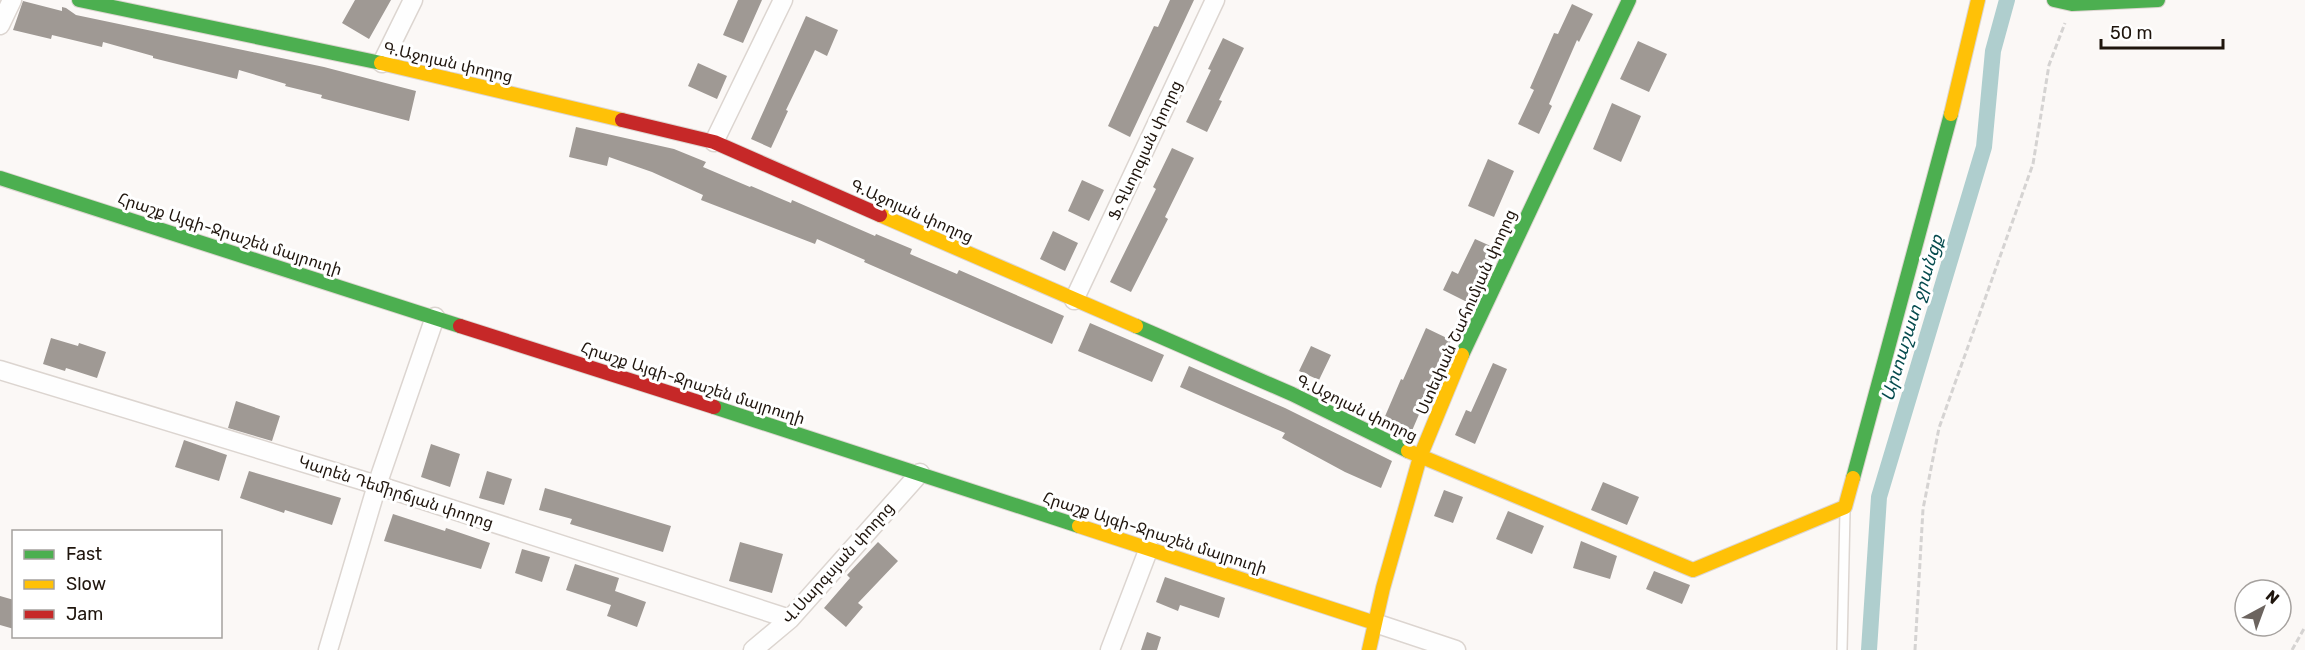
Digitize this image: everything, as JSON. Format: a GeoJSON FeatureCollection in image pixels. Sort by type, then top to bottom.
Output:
{"type":"FeatureCollection","features":[{"type":"Feature","properties":{"kind":"street"},"geometry":{"type":"LineString","coordinates":[[0,25],[12,0]]}},
{"type":"Feature","properties":{"kind":"street","name":"Գ.Աջոյան փողոց"},"geometry":{"type":"LineString","coordinates":[[79,0],[382,63],[714,142],[1292,394],[1420,457],[1693,570],[1845,507]]}},
{"type":"Feature","properties":{"kind":"street"},"geometry":{"type":"LineString","coordinates":[[382,63],[413,0]]}},
{"type":"Feature","properties":{"kind":"street"},"geometry":{"type":"LineString","coordinates":[[714,142],[783,0]]}},
{"type":"Feature","properties":{"kind":"street","name":"Ֆ.Գևորգյան փողոց"},"geometry":{"type":"LineString","coordinates":[[1074,300],[1215,0]]}},
{"type":"Feature","properties":{"kind":"street","name":"Ստեփան Շահումյան փողոց"},"geometry":{"type":"LineString","coordinates":[[1369,650],[1383,588],[1420,457],[1465,348],[1629,0]]}},
{"type":"Feature","properties":{"kind":"street"},"geometry":{"type":"LineString","coordinates":[[1845,507],[1964,65],[1978,0]]}},
{"type":"Feature","properties":{"kind":"street"},"geometry":{"type":"LineString","coordinates":[[2054,0],[2072,4],[2158,0]]}},
{"type":"Feature","properties":{"kind":"street","name":"Հրաշք Այգի-Ջրաշեն մայրուղի"},"geometry":{"type":"LineString","coordinates":[[0,178],[920,473],[1375,623]]}},
{"type":"Feature","properties":{"kind":"street"},"geometry":{"type":"LineString","coordinates":[[328,650],[377,485],[435,317]]}},
{"type":"Feature","properties":{"kind":"street","name":"Կարեն Դեմիրճյան փողոց"},"geometry":{"type":"LineString","coordinates":[[0,370],[377,485],[790,619]]}},
{"type":"Feature","properties":{"kind":"street","name":"Վ.Սարգսյան փողոց"},"geometry":{"type":"LineString","coordinates":[[753,650],[790,619],[920,473]]}},
{"type":"Feature","properties":{"kind":"street"},"geometry":{"type":"LineString","coordinates":[[1110,650],[1149,548]]}},
{"type":"Feature","properties":{"kind":"street"},"geometry":{"type":"LineString","coordinates":[[1375,623],[1456,650]]}},
{"type":"Feature","properties":{"kind":"lane"},"geometry":{"type":"LineString","coordinates":[[1842,650],[1845,507]]}},
{"type":"Feature","properties":{"kind":"path"},"geometry":{"type":"LineString","coordinates":[[1915,650],[1923,509],[1939,428],[2033,164],[2049,65],[2072,4]]}},
{"type":"Feature","properties":{"kind":"path"},"geometry":{"type":"LineString","coordinates":[[2292,650],[2305,627]]}},
{"type":"Feature","properties":{"kind":"building"},"geometry":{"type":"Polygon","coordinates":[[[355,0],[391,0],[369,39],[342,23],[355,0]]]}},
{"type":"Feature","properties":{"kind":"building"},"geometry":{"type":"Polygon","coordinates":[[[738,0],[762,0],[743,43],[723,35],[738,0]]]}},
{"type":"Feature","properties":{"kind":"building"},"geometry":{"type":"Polygon","coordinates":[[[1170,0],[1194,0],[1130,137],[1108,126],[1154,26],[1158,27],[1170,0]]]}},
{"type":"Feature","properties":{"kind":"building"},"geometry":{"type":"Polygon","coordinates":[[[23,1],[62,11],[62,7],[76,15],[324,67],[416,91],[409,121],[321,98],[322,95],[285,86],[286,84],[239,70],[237,79],[153,58],[153,56],[103,42],[102,47],[52,35],[51,39],[13,30],[23,1]]]}},
{"type":"Feature","properties":{"kind":"building"},"geometry":{"type":"Polygon","coordinates":[[[1572,4],[1593,14],[1579,42],[1577,40],[1549,104],[1552,106],[1539,134],[1518,124],[1534,90],[1530,88],[1554,33],[1558,34],[1572,4]]]}},
{"type":"Feature","properties":{"kind":"building"},"geometry":{"type":"Polygon","coordinates":[[[806,16],[838,30],[827,56],[815,50],[786,110],[788,111],[771,148],[751,139],[806,16]]]}},
{"type":"Feature","properties":{"kind":"building"},"geometry":{"type":"Polygon","coordinates":[[[1223,38],[1244,48],[1219,100],[1222,101],[1207,132],[1186,122],[1211,70],[1208,69],[1223,38]]]}},
{"type":"Feature","properties":{"kind":"building"},"geometry":{"type":"Polygon","coordinates":[[[1638,41],[1667,54],[1649,92],[1620,79],[1638,41]]]}},
{"type":"Feature","properties":{"kind":"building"},"geometry":{"type":"Polygon","coordinates":[[[698,63],[727,76],[717,99],[688,86],[698,63]]]}},
{"type":"Feature","properties":{"kind":"building"},"geometry":{"type":"Polygon","coordinates":[[[1612,103],[1641,116],[1621,162],[1593,149],[1612,103]]]}},
{"type":"Feature","properties":{"kind":"building"},"geometry":{"type":"Polygon","coordinates":[[[576,127],[674,149],[706,162],[703,167],[791,203],[792,200],[875,236],[876,234],[912,249],[910,254],[957,274],[959,270],[1064,316],[1052,344],[864,262],[865,260],[817,239],[815,244],[701,200],[703,195],[652,172],[609,157],[607,166],[569,157],[576,127]]]}},
{"type":"Feature","properties":{"kind":"building"},"geometry":{"type":"Polygon","coordinates":[[[1172,148],[1194,158],[1165,217],[1168,219],[1131,292],[1110,282],[1156,189],[1153,187],[1172,148]]]}},
{"type":"Feature","properties":{"kind":"building"},"geometry":{"type":"Polygon","coordinates":[[[1488,159],[1514,171],[1494,217],[1468,206],[1488,159]]]}},
{"type":"Feature","properties":{"kind":"building"},"geometry":{"type":"Polygon","coordinates":[[[1082,180],[1104,190],[1089,221],[1068,211],[1082,180]]]}},
{"type":"Feature","properties":{"kind":"building"},"geometry":{"type":"Polygon","coordinates":[[[1053,231],[1078,243],[1065,271],[1040,259],[1053,231]]]}},
{"type":"Feature","properties":{"kind":"building"},"geometry":{"type":"Polygon","coordinates":[[[1475,239],[1495,248],[1469,303],[1443,290],[1452,271],[1458,274],[1475,239]]]}},
{"type":"Feature","properties":{"kind":"building"},"geometry":{"type":"Polygon","coordinates":[[[1090,323],[1164,355],[1152,382],[1078,351],[1090,323]]]}},
{"type":"Feature","properties":{"kind":"building"},"geometry":{"type":"Polygon","coordinates":[[[1426,328],[1451,340],[1411,433],[1383,421],[1426,328]]]}},
{"type":"Feature","properties":{"kind":"building"},"geometry":{"type":"Polygon","coordinates":[[[51,338],[78,346],[79,343],[106,352],[97,378],[66,368],[65,371],[43,364],[51,338]]]}},
{"type":"Feature","properties":{"kind":"building"},"geometry":{"type":"Polygon","coordinates":[[[1311,346],[1331,355],[1319,380],[1299,371],[1311,346]]]}},
{"type":"Feature","properties":{"kind":"building"},"geometry":{"type":"Polygon","coordinates":[[[1493,363],[1507,369],[1475,444],[1455,435],[1466,410],[1471,412],[1493,363]]]}},
{"type":"Feature","properties":{"kind":"building"},"geometry":{"type":"Polygon","coordinates":[[[1189,366],[1285,408],[1392,461],[1381,488],[1345,472],[1282,438],[1285,433],[1180,387],[1189,366]]]}},
{"type":"Feature","properties":{"kind":"building"},"geometry":{"type":"Polygon","coordinates":[[[236,401],[280,416],[272,441],[228,428],[236,401]]]}},
{"type":"Feature","properties":{"kind":"building"},"geometry":{"type":"Polygon","coordinates":[[[184,440],[227,455],[219,481],[175,467],[184,440]]]}},
{"type":"Feature","properties":{"kind":"building"},"geometry":{"type":"Polygon","coordinates":[[[431,444],[460,454],[450,487],[421,477],[431,444]]]}},
{"type":"Feature","properties":{"kind":"building"},"geometry":{"type":"Polygon","coordinates":[[[249,471],[341,498],[332,525],[285,510],[284,513],[240,498],[249,471]]]}},
{"type":"Feature","properties":{"kind":"building"},"geometry":{"type":"Polygon","coordinates":[[[487,471],[512,479],[504,505],[479,498],[487,471]]]}},
{"type":"Feature","properties":{"kind":"building"},"geometry":{"type":"Polygon","coordinates":[[[1603,482],[1639,497],[1627,525],[1591,510],[1603,482]]]}},
{"type":"Feature","properties":{"kind":"building"},"geometry":{"type":"Polygon","coordinates":[[[545,488],[671,526],[663,552],[570,524],[572,519],[539,510],[545,488]]]}},
{"type":"Feature","properties":{"kind":"building"},"geometry":{"type":"Polygon","coordinates":[[[1444,490],[1463,497],[1453,523],[1434,516],[1444,490]]]}},
{"type":"Feature","properties":{"kind":"building"},"geometry":{"type":"Polygon","coordinates":[[[1508,511],[1544,526],[1532,554],[1496,539],[1508,511]]]}},
{"type":"Feature","properties":{"kind":"building"},"geometry":{"type":"Polygon","coordinates":[[[393,514],[490,543],[481,569],[384,541],[393,514]]]}},
{"type":"Feature","properties":{"kind":"building"},"geometry":{"type":"Polygon","coordinates":[[[1581,541],[1617,556],[1610,579],[1573,568],[1581,541]]]}},
{"type":"Feature","properties":{"kind":"building"},"geometry":{"type":"Polygon","coordinates":[[[740,542],[783,554],[772,593],[729,581],[740,542]]]}},
{"type":"Feature","properties":{"kind":"building"},"geometry":{"type":"Polygon","coordinates":[[[878,542],[898,561],[858,603],[863,607],[846,627],[824,608],[850,578],[847,575],[878,542]]]}},
{"type":"Feature","properties":{"kind":"building"},"geometry":{"type":"Polygon","coordinates":[[[522,549],[550,557],[542,582],[515,573],[522,549]]]}},
{"type":"Feature","properties":{"kind":"building"},"geometry":{"type":"Polygon","coordinates":[[[575,564],[619,578],[615,591],[646,602],[637,627],[607,616],[611,605],[566,590],[575,564]]]}},
{"type":"Feature","properties":{"kind":"building"},"geometry":{"type":"Polygon","coordinates":[[[1654,571],[1690,585],[1682,604],[1646,589],[1654,571]]]}},
{"type":"Feature","properties":{"kind":"building"},"geometry":{"type":"Polygon","coordinates":[[[1165,577],[1225,598],[1219,618],[1180,605],[1178,611],[1156,602],[1165,577]]]}},
{"type":"Feature","properties":{"kind":"building"},"geometry":{"type":"Polygon","coordinates":[[[0,596],[12,599],[12,628],[0,625],[0,596]]]}},
{"type":"Feature","properties":{"kind":"building"},"geometry":{"type":"Polygon","coordinates":[[[1147,632],[1161,637],[1157,650],[1141,650],[1147,632]]]}},
{"type":"Feature","properties":{"kind":"waterway","name":"Արտաշատ ջրանցք"},"geometry":{"type":"LineString","coordinates":[[1869,650],[1879,497],[1984,147],[1993,51],[2007,0]]}},
{"type":"Feature","properties":{"kind":"traffic: fast"},"geometry":{"type":"LineString","coordinates":[[79,0],[381,63]]}},
{"type":"Feature","properties":{"kind":"traffic: fast"},"geometry":{"type":"LineString","coordinates":[[1462,355],[1629,0]]}},
{"type":"Feature","properties":{"kind":"traffic: fast"},"geometry":{"type":"LineString","coordinates":[[2054,0],[2072,4],[2158,0]]}},
{"type":"Feature","properties":{"kind":"traffic: fast"},"geometry":{"type":"LineString","coordinates":[[1853,478],[1951,114]]}},
{"type":"Feature","properties":{"kind":"traffic: fast"},"geometry":{"type":"LineString","coordinates":[[0,178],[460,326]]}},
{"type":"Feature","properties":{"kind":"traffic: fast"},"geometry":{"type":"LineString","coordinates":[[1136,326],[1292,394],[1408,451]]}},
{"type":"Feature","properties":{"kind":"traffic: fast"},"geometry":{"type":"LineString","coordinates":[[714,407],[1079,526]]}},
{"type":"Feature","properties":{"kind":"traffic: slow"},"geometry":{"type":"LineString","coordinates":[[1951,114],[1978,0]]}},
{"type":"Feature","properties":{"kind":"traffic: slow"},"geometry":{"type":"LineString","coordinates":[[381,63],[622,120]]}},
{"type":"Feature","properties":{"kind":"traffic: slow"},"geometry":{"type":"LineString","coordinates":[[880,215],[1136,326]]}},
{"type":"Feature","properties":{"kind":"traffic: slow"},"geometry":{"type":"LineString","coordinates":[[1369,650],[1383,588],[1420,457],[1462,355]]}},
{"type":"Feature","properties":{"kind":"traffic: slow"},"geometry":{"type":"LineString","coordinates":[[1408,451],[1693,570],[1845,507],[1853,478]]}},
{"type":"Feature","properties":{"kind":"traffic: slow"},"geometry":{"type":"LineString","coordinates":[[1079,526],[1375,623]]}},
{"type":"Feature","properties":{"kind":"traffic: jam"},"geometry":{"type":"LineString","coordinates":[[622,120],[714,142],[880,215]]}},
{"type":"Feature","properties":{"kind":"traffic: jam"},"geometry":{"type":"LineString","coordinates":[[460,326],[714,407]]}}]}
